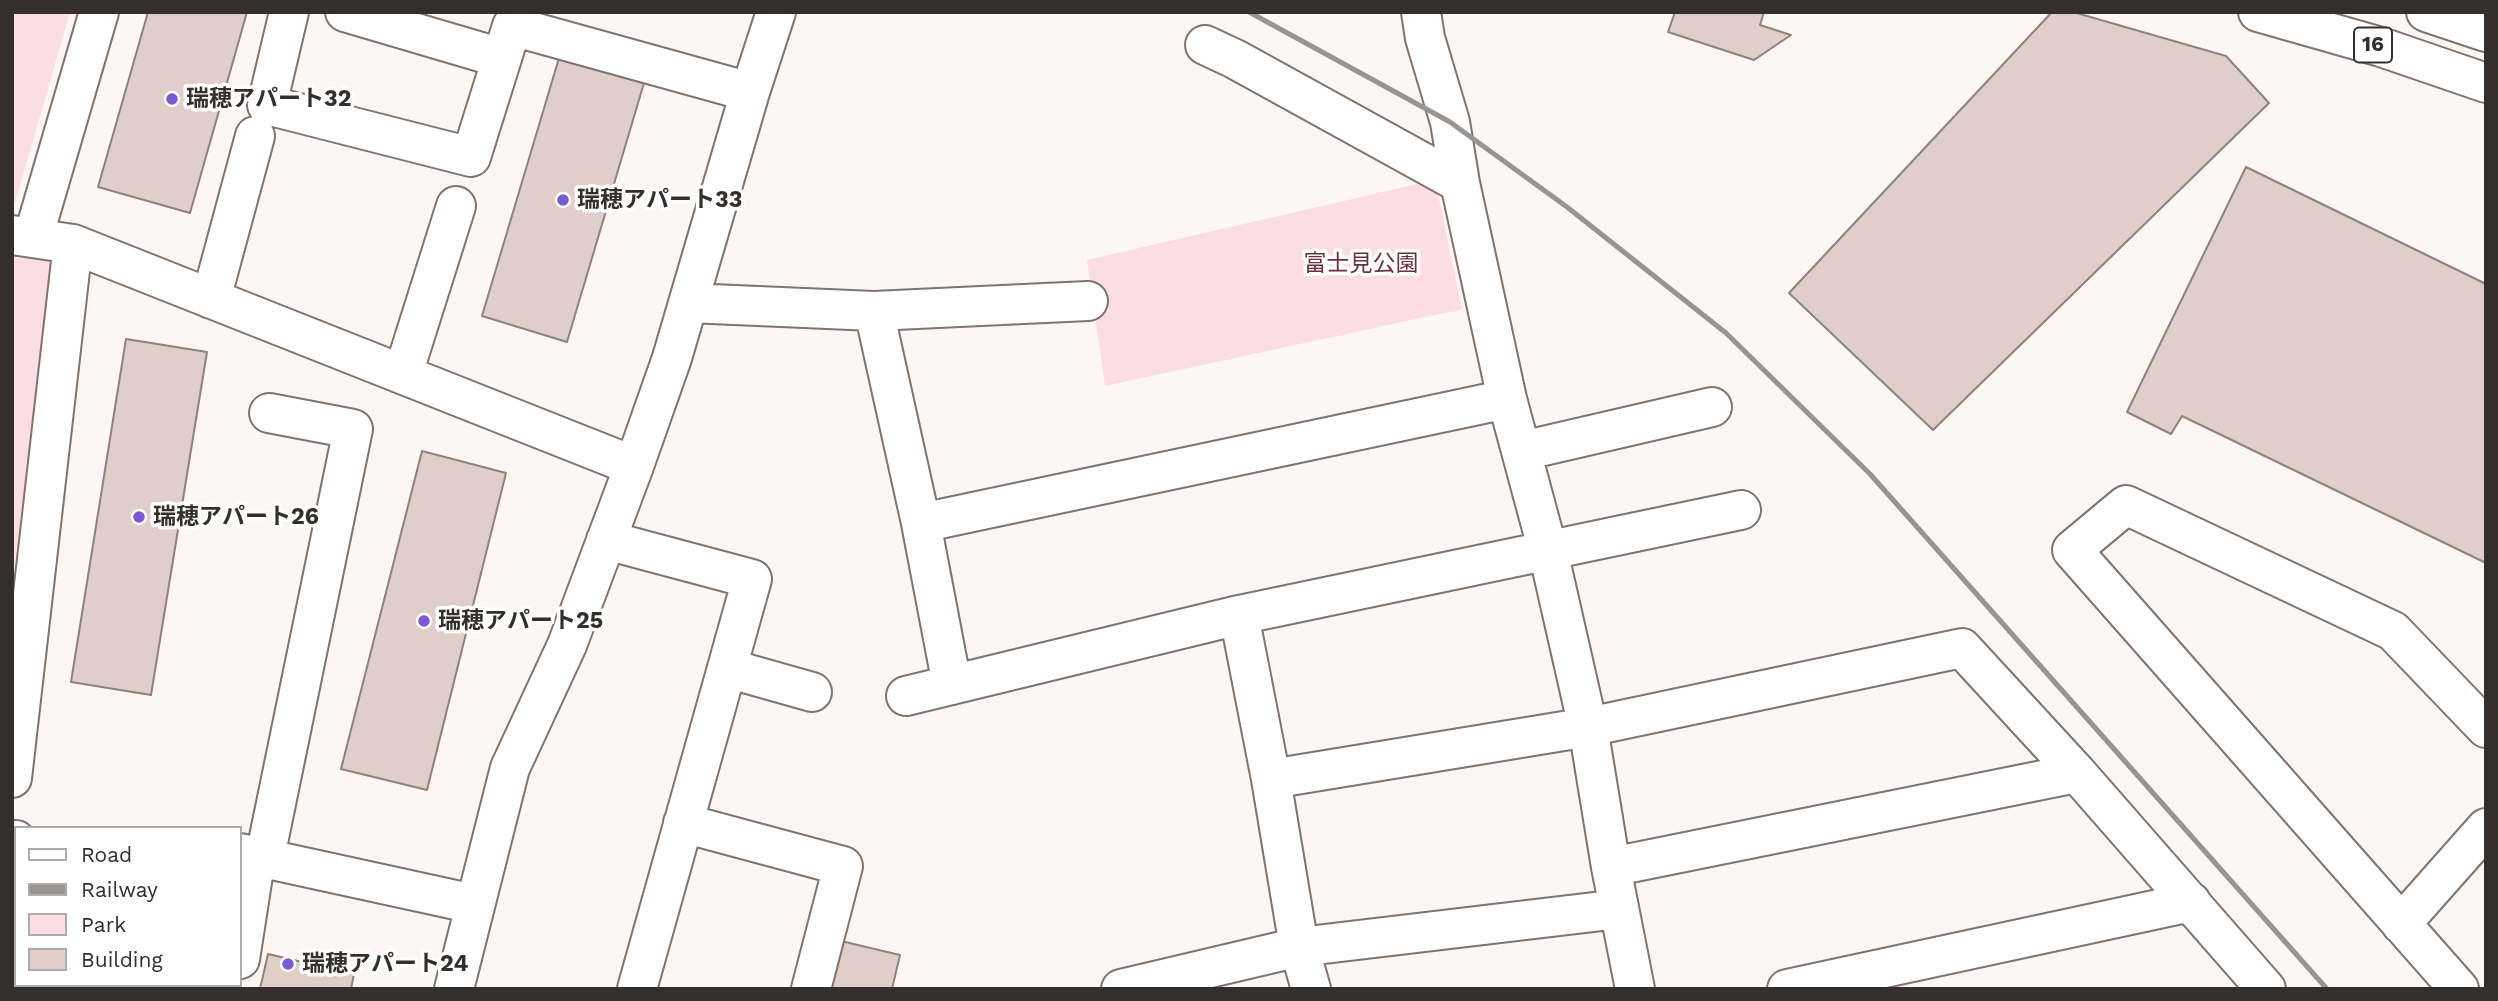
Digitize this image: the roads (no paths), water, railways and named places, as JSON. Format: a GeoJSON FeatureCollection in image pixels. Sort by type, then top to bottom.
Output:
{"type":"FeatureCollection","features":[{"type":"Feature","properties":{"kind":"main road"},"geometry":{"type":"LineString","coordinates":[[99,12],[22,236],[74,244],[634,466]]}},
{"type":"Feature","properties":{"kind":"main road"},"geometry":{"type":"LineString","coordinates":[[289,12],[267,105],[471,157],[512,26],[750,92]]}},
{"type":"Feature","properties":{"kind":"main road"},"geometry":{"type":"LineString","coordinates":[[345,12],[501,58]]}},
{"type":"Feature","properties":{"kind":"main road"},"geometry":{"type":"LineString","coordinates":[[454,989],[510,768],[567,645],[672,358],[776,12]]}},
{"type":"Feature","properties":{"kind":"main road"},"geometry":{"type":"LineString","coordinates":[[1421,12],[1425,38],[1450,122],[1460,183],[1507,399],[1548,551],[1588,727],[1634,989]]}},
{"type":"Feature","properties":{"kind":"main road","name":"16"},"geometry":{"type":"LineString","coordinates":[[2258,12],[2381,47],[2486,83]]}},
{"type":"Feature","properties":{"kind":"main road"},"geometry":{"type":"LineString","coordinates":[[2426,12],[2486,32]]}},
{"type":"Feature","properties":{"kind":"main road"},"geometry":{"type":"LineString","coordinates":[[1205,45],[1460,183]]}},
{"type":"Feature","properties":{"kind":"main road"},"geometry":{"type":"LineString","coordinates":[[211,299],[255,136]]}},
{"type":"Feature","properties":{"kind":"main road"},"geometry":{"type":"LineString","coordinates":[[403,374],[456,206]]}},
{"type":"Feature","properties":{"kind":"main road"},"geometry":{"type":"LineString","coordinates":[[12,778],[74,244]]}},
{"type":"Feature","properties":{"kind":"main road"},"geometry":{"type":"LineString","coordinates":[[688,303],[874,311],[1088,301]]}},
{"type":"Feature","properties":{"kind":"main road"},"geometry":{"type":"LineString","coordinates":[[874,311],[921,523],[952,685]]}},
{"type":"Feature","properties":{"kind":"main road"},"geometry":{"type":"LineString","coordinates":[[921,523],[1507,399]]}},
{"type":"Feature","properties":{"kind":"main road"},"geometry":{"type":"LineString","coordinates":[[1522,451],[1712,407]]}},
{"type":"Feature","properties":{"kind":"main road"},"geometry":{"type":"LineString","coordinates":[[242,945],[254,856],[353,429],[269,413]]}},
{"type":"Feature","properties":{"kind":"main road"},"geometry":{"type":"LineString","coordinates":[[2459,989],[2072,550],[2126,505],[2393,631],[2486,728]]}},
{"type":"Feature","properties":{"kind":"main road"},"geometry":{"type":"LineString","coordinates":[[906,696],[1239,615],[1741,510]]}},
{"type":"Feature","properties":{"kind":"main road"},"geometry":{"type":"LineString","coordinates":[[606,540],[752,579],[637,989]]}},
{"type":"Feature","properties":{"kind":"main road"},"geometry":{"type":"LineString","coordinates":[[1239,615],[1271,779],[1298,947],[1311,989]]}},
{"type":"Feature","properties":{"kind":"main road"},"geometry":{"type":"LineString","coordinates":[[1271,779],[1588,727],[1962,648],[2077,773],[2266,989]]}},
{"type":"Feature","properties":{"kind":"main road"},"geometry":{"type":"LineString","coordinates":[[727,668],[812,692]]}},
{"type":"Feature","properties":{"kind":"main road"},"geometry":{"type":"LineString","coordinates":[[1611,867],[2077,773]]}},
{"type":"Feature","properties":{"kind":"main road"},"geometry":{"type":"LineString","coordinates":[[684,823],[843,866],[811,989]]}},
{"type":"Feature","properties":{"kind":"main road"},"geometry":{"type":"LineString","coordinates":[[2401,924],[2486,828]]}},
{"type":"Feature","properties":{"kind":"main road"},"geometry":{"type":"LineString","coordinates":[[254,856],[474,904]]}},
{"type":"Feature","properties":{"kind":"main road"},"geometry":{"type":"LineString","coordinates":[[1787,989],[2191,902]]}},
{"type":"Feature","properties":{"kind":"main road"},"geometry":{"type":"LineString","coordinates":[[1122,989],[1298,947],[1619,909]]}},
{"type":"Feature","properties":{"kind":"railway"},"geometry":{"type":"LineString","coordinates":[[1249,12],[1450,122],[1567,207],[1726,333],[1870,474],[2327,989]]}},
{"type":"Feature","properties":{"kind":"place","name":"瑞穂アパート32"},"geometry":{"type":"Point","coordinates":[172,99]}},
{"type":"Feature","properties":{"kind":"place","name":"瑞穂アパート33"},"geometry":{"type":"Point","coordinates":[563,200]}},
{"type":"Feature","properties":{"kind":"place","name":"瑞穂アパート26"},"geometry":{"type":"Point","coordinates":[139,517]}},
{"type":"Feature","properties":{"kind":"place","name":"瑞穂アパート25"},"geometry":{"type":"Point","coordinates":[424,621]}},
{"type":"Feature","properties":{"kind":"place","name":"瑞穂アパート24"},"geometry":{"type":"Point","coordinates":[288,964]}},
{"type":"Feature","properties":{"kind":"park label","name":"富士見公園"},"geometry":{"type":"Point","coordinates":[1361,264]}}]}
